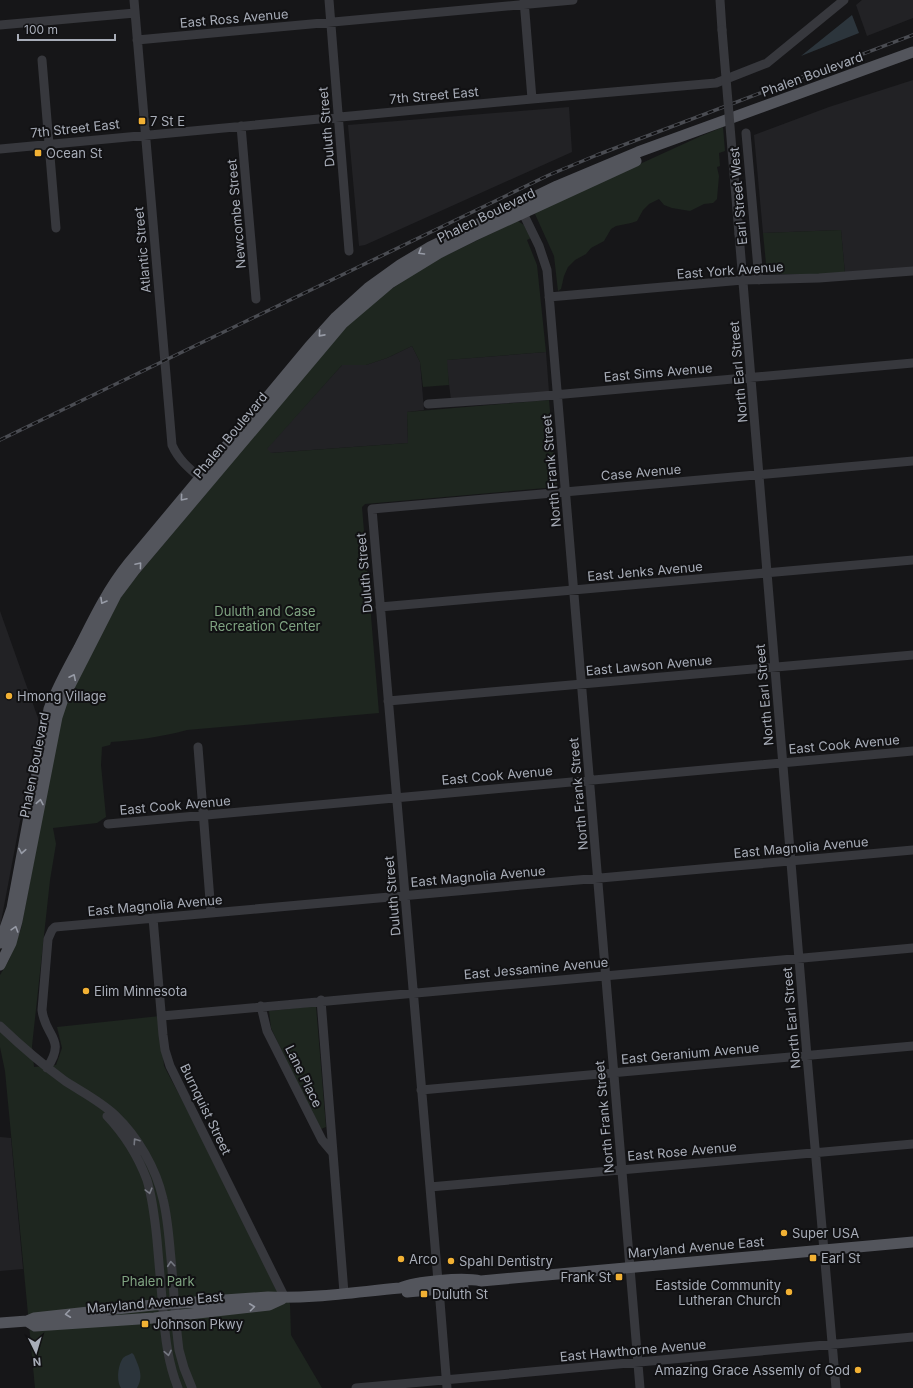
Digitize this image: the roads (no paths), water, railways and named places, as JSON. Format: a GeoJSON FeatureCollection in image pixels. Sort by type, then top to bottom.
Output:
{"type":"FeatureCollection","features":[{"type":"Feature","properties":{"kind":"main road","name":"Phalen Boulevard"},"geometry":{"type":"LineString","coordinates":[[0,965],[11,943],[17,921],[57,717],[63,699],[116,595],[204,480],[318,337],[336,317],[368,288],[400,265],[430,247],[521,209],[557,186],[682,135],[720,123],[913,52]]}},
{"type":"Feature","properties":{"kind":"main road","name":"Phalen Boulevard"},"geometry":{"type":"LineString","coordinates":[[0,943],[10,915],[44,735],[50,709],[56,692],[103,600],[116,580],[204,480]]}},
{"type":"Feature","properties":{"kind":"main road"},"geometry":{"type":"LineString","coordinates":[[0,939],[10,915]]}},
{"type":"Feature","properties":{"kind":"main road","name":"Maryland Avenue East"},"geometry":{"type":"LineString","coordinates":[[0,1323],[162,1304],[268,1297],[285,1298],[400,1288],[407,1285],[438,1285],[471,1279],[481,1281],[913,1242]]}},
{"type":"Feature","properties":{"kind":"main road","name":"Maryland Avenue East"},"geometry":{"type":"LineString","coordinates":[[27,1321],[35,1326],[176,1316],[269,1305],[285,1298]]}},
{"type":"Feature","properties":{"kind":"street","name":"Atlantic Street"},"geometry":{"type":"LineString","coordinates":[[134,0],[172,445],[176,455],[187,467],[204,480]]}},
{"type":"Feature","properties":{"kind":"street","name":"Duluth Street"},"geometry":{"type":"LineString","coordinates":[[329,0],[349,251]]}},
{"type":"Feature","properties":{"kind":"street","name":"East Ross Avenue"},"geometry":{"type":"LineString","coordinates":[[137,40],[524,2],[573,0]]}},
{"type":"Feature","properties":{"kind":"street","name":"North Earl Street"},"geometry":{"type":"LineString","coordinates":[[720,0],[806,1056],[836,1388]]}},
{"type":"Feature","properties":{"kind":"street","name":"7th Street East"},"geometry":{"type":"LineString","coordinates":[[0,149],[716,83],[767,63],[844,0]]}},
{"type":"Feature","properties":{"kind":"street"},"geometry":{"type":"LineString","coordinates":[[524,2],[532,99]]}},
{"type":"Feature","properties":{"kind":"street"},"geometry":{"type":"LineString","coordinates":[[0,25],[135,12]]}},
{"type":"Feature","properties":{"kind":"street"},"geometry":{"type":"LineString","coordinates":[[42,60],[56,228]]}},
{"type":"Feature","properties":{"kind":"street","name":"Newcombe Street"},"geometry":{"type":"LineString","coordinates":[[241,126],[256,298]]}},
{"type":"Feature","properties":{"kind":"street","name":"Earl Street West"},"geometry":{"type":"LineString","coordinates":[[746,133],[759,280]]}},
{"type":"Feature","properties":{"kind":"street","name":"North Frank Street"},"geometry":{"type":"LineString","coordinates":[[521,209],[539,246],[547,270],[640,1388]]}},
{"type":"Feature","properties":{"kind":"street","name":"East York Avenue"},"geometry":{"type":"LineString","coordinates":[[549,297],[743,280],[819,278],[913,271]]}},
{"type":"Feature","properties":{"kind":"street","name":"East Sims Avenue"},"geometry":{"type":"LineString","coordinates":[[428,404],[913,363]]}},
{"type":"Feature","properties":{"kind":"street","name":"Case Avenue"},"geometry":{"type":"LineString","coordinates":[[372,509],[913,461]]}},
{"type":"Feature","properties":{"kind":"street","name":"Duluth Street"},"geometry":{"type":"LineString","coordinates":[[372,509],[447,1384]]}},
{"type":"Feature","properties":{"kind":"street","name":"East Jenks Avenue"},"geometry":{"type":"LineString","coordinates":[[380,607],[913,560]]}},
{"type":"Feature","properties":{"kind":"street","name":"East Lawson Avenue"},"geometry":{"type":"LineString","coordinates":[[388,701],[913,655]]}},
{"type":"Feature","properties":{"kind":"street"},"geometry":{"type":"LineString","coordinates":[[198,747],[211,913]]}},
{"type":"Feature","properties":{"kind":"street","name":"East Cook Avenue"},"geometry":{"type":"LineString","coordinates":[[108,824],[913,751]]}},
{"type":"Feature","properties":{"kind":"street","name":"East Magnolia Avenue"},"geometry":{"type":"LineString","coordinates":[[47,1068],[52,1061],[56,1048],[55,1040],[44,1022],[42,1010],[49,935],[56,927],[913,850]]}},
{"type":"Feature","properties":{"kind":"street","name":"Burnquist Street"},"geometry":{"type":"LineString","coordinates":[[153,918],[165,1050],[170,1066],[285,1298]]}},
{"type":"Feature","properties":{"kind":"street","name":"East Jessamine Avenue"},"geometry":{"type":"LineString","coordinates":[[162,1016],[320,1000],[913,948]]}},
{"type":"Feature","properties":{"kind":"street","name":"Lane Place"},"geometry":{"type":"LineString","coordinates":[[320,1000],[344,1293]]}},
{"type":"Feature","properties":{"kind":"street","name":"Lane Place"},"geometry":{"type":"LineString","coordinates":[[261,1006],[267,1031],[322,1140],[333,1153]]}},
{"type":"Feature","properties":{"kind":"street"},"geometry":{"type":"LineString","coordinates":[[0,1026],[47,1068],[81,1092],[99,1102],[127,1127],[151,1166],[163,1197],[180,1354],[192,1388]]}},
{"type":"Feature","properties":{"kind":"street","name":"East Geranium Avenue"},"geometry":{"type":"LineString","coordinates":[[421,1090],[913,1046]]}},
{"type":"Feature","properties":{"kind":"street"},"geometry":{"type":"LineString","coordinates":[[81,1092],[107,1115],[119,1129],[137,1158],[146,1180],[152,1200],[155,1220],[163,1317],[168,1356],[178,1388]]}},
{"type":"Feature","properties":{"kind":"street","name":"East Rose Avenue"},"geometry":{"type":"LineString","coordinates":[[430,1187],[913,1144]]}},
{"type":"Feature","properties":{"kind":"street","name":"East Hawthorne Avenue"},"geometry":{"type":"LineString","coordinates":[[356,1388],[447,1384],[638,1363],[913,1337]]}},
{"type":"Feature","properties":{"kind":"railway"},"geometry":{"type":"LineString","coordinates":[[0,440],[549,175],[597,155],[913,35]]}},
{"type":"Feature","properties":{"kind":"place","name":"7 St E"},"geometry":{"type":"Point","coordinates":[142,121]}},
{"type":"Feature","properties":{"kind":"place","name":"Ocean St"},"geometry":{"type":"Point","coordinates":[38,153]}},
{"type":"Feature","properties":{"kind":"place","name":"Hmong Village"},"geometry":{"type":"Point","coordinates":[9,696]}},
{"type":"Feature","properties":{"kind":"place","name":"Elim Minnesota"},"geometry":{"type":"Point","coordinates":[86,991]}},
{"type":"Feature","properties":{"kind":"place","name":"Super USA"},"geometry":{"type":"Point","coordinates":[784,1233]}},
{"type":"Feature","properties":{"kind":"place","name":"Earl St"},"geometry":{"type":"Point","coordinates":[813,1258]}},
{"type":"Feature","properties":{"kind":"place","name":"Arco"},"geometry":{"type":"Point","coordinates":[401,1259]}},
{"type":"Feature","properties":{"kind":"place","name":"Spahl Dentistry"},"geometry":{"type":"Point","coordinates":[451,1261]}},
{"type":"Feature","properties":{"kind":"place","name":"Frank St"},"geometry":{"type":"Point","coordinates":[619,1277]}},
{"type":"Feature","properties":{"kind":"place","name":"Eastside Community Lutheran Church"},"geometry":{"type":"Point","coordinates":[789,1292]}},
{"type":"Feature","properties":{"kind":"place","name":"Duluth St"},"geometry":{"type":"Point","coordinates":[424,1294]}},
{"type":"Feature","properties":{"kind":"place","name":"Johnson Pkwy"},"geometry":{"type":"Point","coordinates":[145,1324]}},
{"type":"Feature","properties":{"kind":"place","name":"Amazing Grace Assemly of God"},"geometry":{"type":"Point","coordinates":[858,1370]}},
{"type":"Feature","properties":{"kind":"park label","name":"Duluth and Case Recreation Center"},"geometry":{"type":"Point","coordinates":[265,618]}},
{"type":"Feature","properties":{"kind":"park label","name":"Phalen Park"},"geometry":{"type":"Point","coordinates":[158,1281]}}]}
